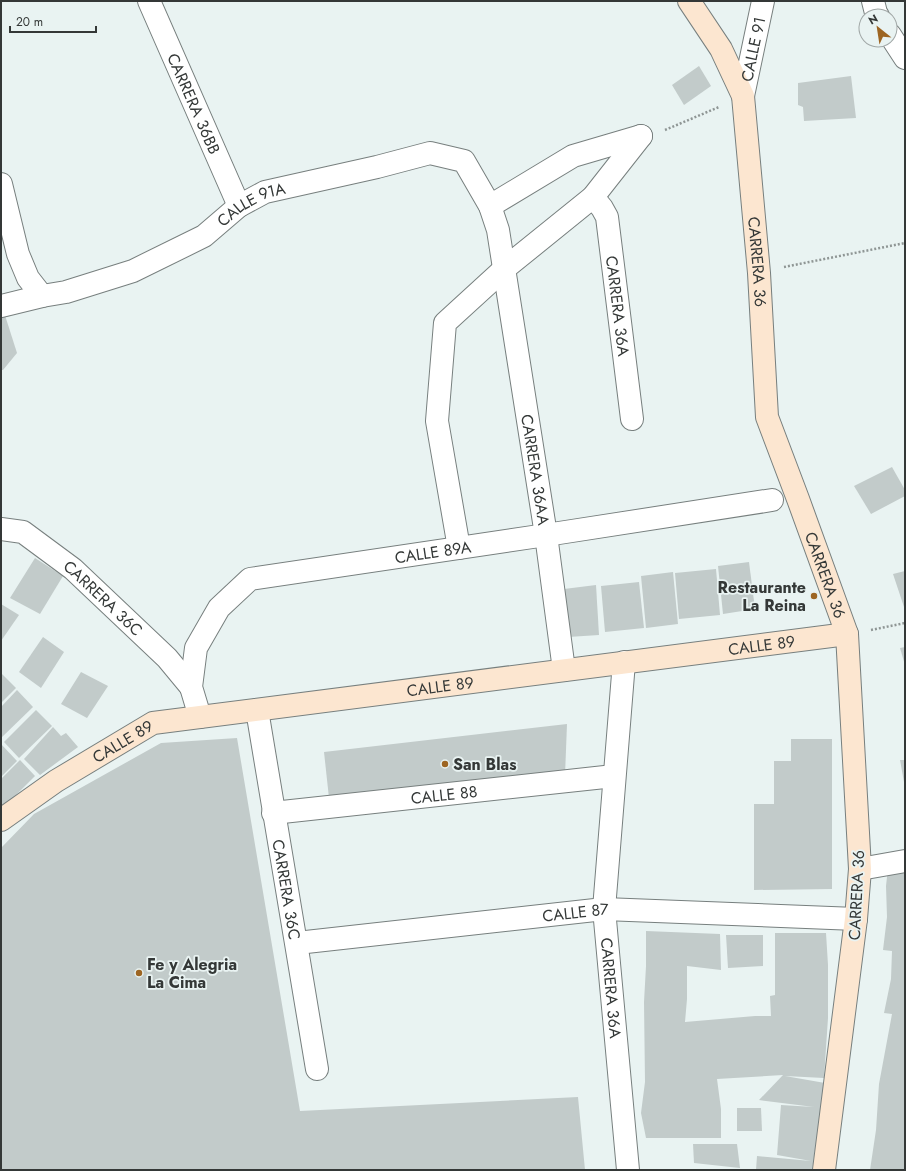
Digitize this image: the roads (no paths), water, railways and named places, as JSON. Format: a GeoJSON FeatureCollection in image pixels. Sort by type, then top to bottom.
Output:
{"type":"FeatureCollection","features":[{"type":"Feature","properties":{"kind":"main road","name":"CARRERA 36"},"geometry":{"type":"LineString","coordinates":[[689,1],[721,49],[743,96],[759,272],[767,417],[847,634],[860,869],[856,919],[824,1170]]}},
{"type":"Feature","properties":{"kind":"main road","name":"CALLE 89"},"geometry":{"type":"LineString","coordinates":[[3,815],[56,781],[153,723],[847,634]]}},
{"type":"Feature","properties":{"kind":"street","name":"CARRERA 36BB"},"geometry":{"type":"LineString","coordinates":[[149,1],[239,206]]}},
{"type":"Feature","properties":{"kind":"street","name":"CALLE 91"},"geometry":{"type":"LineString","coordinates":[[743,96],[763,1]]}},
{"type":"Feature","properties":{"kind":"street"},"geometry":{"type":"LineString","coordinates":[[898,47],[905,58]]}},
{"type":"Feature","properties":{"kind":"street"},"geometry":{"type":"LineString","coordinates":[[459,548],[437,421],[445,323],[504,269],[593,197],[641,136],[573,156],[490,206]]}},
{"type":"Feature","properties":{"kind":"street","name":"CALLE 91A"},"geometry":{"type":"LineString","coordinates":[[1,306],[66,292],[133,271],[204,236],[239,206],[265,192],[377,167],[430,153],[464,161],[490,206]]}},
{"type":"Feature","properties":{"kind":"street"},"geometry":{"type":"LineString","coordinates":[[1,184],[18,254],[28,278],[42,296]]}},
{"type":"Feature","properties":{"kind":"street","name":"CARRERA 36A"},"geometry":{"type":"LineString","coordinates":[[593,197],[607,217],[632,419]]}},
{"type":"Feature","properties":{"kind":"street","name":"CARRERA 36AA"},"geometry":{"type":"LineString","coordinates":[[490,206],[498,230],[546,535],[564,670]]}},
{"type":"Feature","properties":{"kind":"street","name":"CALLE 89A"},"geometry":{"type":"LineString","coordinates":[[200,717],[191,686],[196,648],[219,608],[250,579],[772,500]]}},
{"type":"Feature","properties":{"kind":"street","name":"CARRERA 36C"},"geometry":{"type":"LineString","coordinates":[[1,529],[23,532],[73,569],[166,658],[191,686]]}},
{"type":"Feature","properties":{"kind":"street","name":"CARRERA 36A"},"geometry":{"type":"LineString","coordinates":[[624,662],[604,909],[628,1170]]}},
{"type":"Feature","properties":{"kind":"street","name":"CARRERA 36C"},"geometry":{"type":"LineString","coordinates":[[257,710],[273,813],[297,943],[317,1068]]}},
{"type":"Feature","properties":{"kind":"street","name":"CALLE 88"},"geometry":{"type":"LineString","coordinates":[[273,813],[614,776]]}},
{"type":"Feature","properties":{"kind":"street"},"geometry":{"type":"LineString","coordinates":[[860,869],[905,861]]}},
{"type":"Feature","properties":{"kind":"street","name":"CALLE 87"},"geometry":{"type":"LineString","coordinates":[[297,943],[604,909],[856,919]]}},
{"type":"Feature","properties":{"kind":"place","name":"Restaurante La Reina"},"geometry":{"type":"Point","coordinates":[814,596]}},
{"type":"Feature","properties":{"kind":"place","name":"San Blas"},"geometry":{"type":"Point","coordinates":[445,764]}},
{"type":"Feature","properties":{"kind":"place","name":"Fe y Alegria La Cima"},"geometry":{"type":"Point","coordinates":[139,973]}}]}
